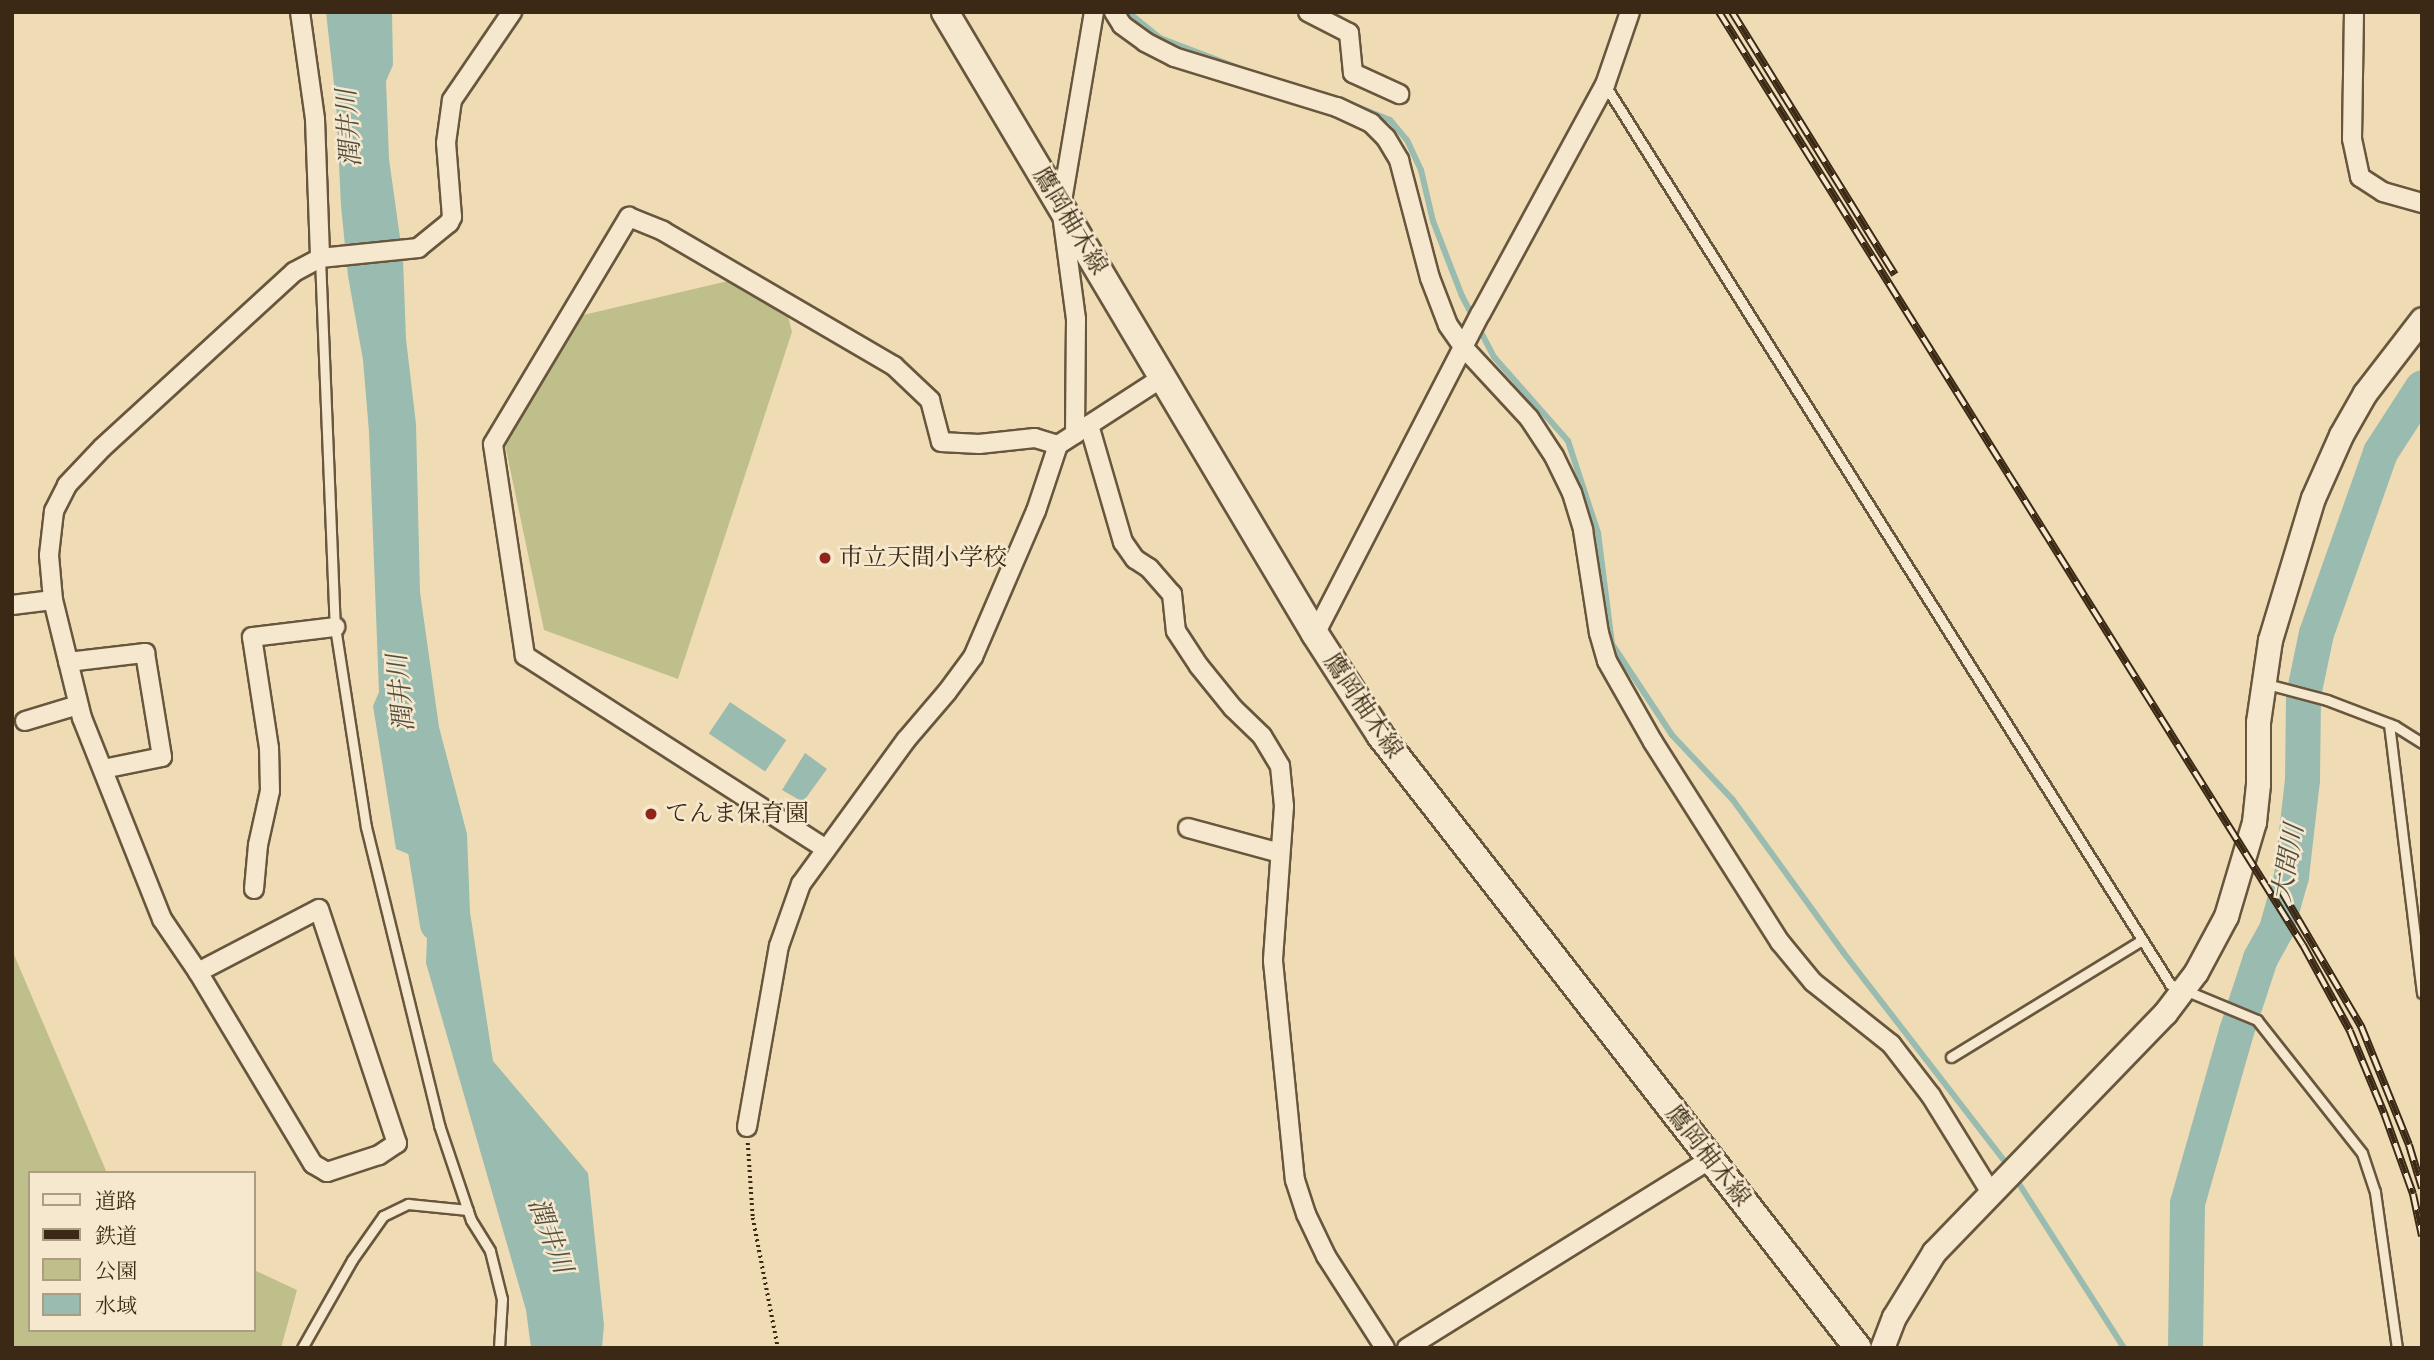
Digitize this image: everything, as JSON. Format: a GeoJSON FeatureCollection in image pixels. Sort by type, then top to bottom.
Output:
{"type":"FeatureCollection","features":[{"type":"Feature","properties":{"kind":"main road","name":"鷹岡柚木線"},"geometry":{"type":"LineString","coordinates":[[945,12],[1315,634],[1394,755],[1858,1348]]}},
{"type":"Feature","properties":{"kind":"street"},"geometry":{"type":"LineString","coordinates":[[300,12],[315,119],[320,258]]}},
{"type":"Feature","properties":{"kind":"street"},"geometry":{"type":"LineString","coordinates":[[198,972],[319,909],[397,1143],[379,1155],[327,1172],[313,1164],[198,972],[162,919],[135,857],[78,705],[53,600],[49,555],[54,511],[67,485],[102,448],[294,272],[320,258],[418,247],[452,217],[446,143],[453,100],[512,12]]}},
{"type":"Feature","properties":{"kind":"street"},"geometry":{"type":"LineString","coordinates":[[1094,12],[1061,207],[1076,319],[1082,430],[1123,542],[1135,559],[1149,568],[1172,594],[1176,631],[1207,677],[1262,736],[1280,766],[1284,806],[1273,961],[1295,1180],[1306,1214],[1326,1256],[1385,1348]]}},
{"type":"Feature","properties":{"kind":"street"},"geometry":{"type":"LineString","coordinates":[[1114,12],[1122,25],[1137,37],[1174,57],[1337,107],[1371,123],[1386,138],[1399,160],[1430,278],[1448,325],[1529,418],[1555,456],[1572,493],[1583,530],[1599,633],[1607,661],[1653,742],[1780,943],[1813,982],[1891,1044],[1995,1186]]}},
{"type":"Feature","properties":{"kind":"street"},"geometry":{"type":"LineString","coordinates":[[1308,12],[1349,33],[1353,73],[1399,94]]}},
{"type":"Feature","properties":{"kind":"street"},"geometry":{"type":"LineString","coordinates":[[1315,634],[1481,313],[1605,85],[1630,12]]}},
{"type":"Feature","properties":{"kind":"street"},"geometry":{"type":"LineString","coordinates":[[2354,12],[2352,139],[2360,177],[2383,192],[2422,203]]}},
{"type":"Feature","properties":{"kind":"street"},"geometry":{"type":"LineString","coordinates":[[826,849],[525,656],[493,444],[629,217],[663,231],[894,366],[930,400],[941,442],[979,444],[1035,438],[1058,445]]}},
{"type":"Feature","properties":{"kind":"street"},"geometry":{"type":"LineString","coordinates":[[1882,1348],[1894,1317],[1934,1252],[2165,1013],[2196,972],[2226,916],[2252,831],[2258,784],[2261,683],[2273,627],[2313,498],[2341,435],[2365,393],[2422,319]]}},
{"type":"Feature","properties":{"kind":"street"},"geometry":{"type":"LineString","coordinates":[[747,1127],[779,946],[801,884],[906,740],[947,692],[972,657],[1036,511],[1058,445],[1163,377]]}},
{"type":"Feature","properties":{"kind":"street"},"geometry":{"type":"LineString","coordinates":[[12,605],[53,600]]}},
{"type":"Feature","properties":{"kind":"street"},"geometry":{"type":"LineString","coordinates":[[254,889],[258,845],[270,791],[270,748],[252,638],[335,627]]}},
{"type":"Feature","properties":{"kind":"street"},"geometry":{"type":"LineString","coordinates":[[68,662],[145,653],[162,757],[103,769]]}},
{"type":"Feature","properties":{"kind":"street"},"geometry":{"type":"LineString","coordinates":[[25,721],[78,705]]}},
{"type":"Feature","properties":{"kind":"street"},"geometry":{"type":"LineString","coordinates":[[1188,828],[1280,853]]}},
{"type":"Feature","properties":{"kind":"street"},"geometry":{"type":"LineString","coordinates":[[1407,1348],[1711,1159]]}},
{"type":"Feature","properties":{"kind":"lane"},"geometry":{"type":"LineString","coordinates":[[1605,85],[2170,984],[2257,1020],[2362,1153],[2375,1192],[2396,1348]]}},
{"type":"Feature","properties":{"kind":"lane"},"geometry":{"type":"LineString","coordinates":[[320,258],[335,627],[366,827],[439,1125],[468,1210],[490,1251],[502,1299],[499,1348]]}},
{"type":"Feature","properties":{"kind":"lane"},"geometry":{"type":"LineString","coordinates":[[2261,683],[2327,700],[2389,724],[2422,743]]}},
{"type":"Feature","properties":{"kind":"lane"},"geometry":{"type":"LineString","coordinates":[[2389,724],[2422,993]]}},
{"type":"Feature","properties":{"kind":"lane"},"geometry":{"type":"LineString","coordinates":[[1951,1057],[2142,940]]}},
{"type":"Feature","properties":{"kind":"lane"},"geometry":{"type":"LineString","coordinates":[[302,1348],[352,1260],[383,1216],[408,1204],[468,1210]]}},
{"type":"Feature","properties":{"kind":"path"},"geometry":{"type":"LineString","coordinates":[[747,1127],[753,1218],[778,1348]]}},
{"type":"Feature","properties":{"kind":"green space"},"geometry":{"type":"Polygon","coordinates":[[[728,281],[788,316],[792,332],[678,679],[544,630],[504,440],[579,316],[728,281]]]}},
{"type":"Feature","properties":{"kind":"green space"},"geometry":{"type":"Polygon","coordinates":[[[12,950],[106,1171],[28,1171],[28,1332],[256,1332],[256,1271],[297,1290],[281,1348],[12,1348],[12,950]]]}},
{"type":"Feature","properties":{"kind":"water"},"geometry":{"type":"Polygon","coordinates":[[[326,12],[392,12],[393,65],[386,81],[389,159],[403,259],[406,339],[416,424],[420,592],[439,727],[467,834],[470,912],[493,1061],[588,1173],[604,1325],[602,1348],[531,1348],[526,1310],[426,963],[430,863],[396,849],[373,706],[379,692],[369,432],[363,360],[348,276],[341,206],[336,102],[326,12]]]}},
{"type":"Feature","properties":{"kind":"water"},"geometry":{"type":"Polygon","coordinates":[[[730,702],[786,740],[765,772],[709,734],[730,702]]]}},
{"type":"Feature","properties":{"kind":"water"},"geometry":{"type":"Polygon","coordinates":[[[805,753],[827,769],[803,802],[782,790],[805,753]]]}},
{"type":"Feature","properties":{"kind":"waterway"},"geometry":{"type":"LineString","coordinates":[[1128,12],[1160,38],[1241,69]]}},
{"type":"Feature","properties":{"kind":"waterway"},"geometry":{"type":"LineString","coordinates":[[1345,102],[1390,120],[1407,140],[1421,170],[1433,221],[1462,296],[1494,357],[1568,441],[1598,533],[1612,644],[1672,735],[1733,800],[1843,952],[2009,1167]]}},
{"type":"Feature","properties":{"kind":"waterway","name":"大間川"},"geometry":{"type":"LineString","coordinates":[[2185,1348],[2187,1203],[2236,1031],[2260,958],[2276,929],[2291,876],[2302,779],[2303,695],[2316,633],[2380,452],[2422,387]]}},
{"type":"Feature","properties":{"kind":"waterway","name":"潤井川"},"geometry":{"type":"LineString","coordinates":[[419,813],[437,924]]}},
{"type":"Feature","properties":{"kind":"waterway"},"geometry":{"type":"LineString","coordinates":[[2014,1176],[2124,1348]]}},
{"type":"Feature","properties":{"kind":"railway"},"geometry":{"type":"LineString","coordinates":[[1719,12],[2303,945],[2350,1031],[2384,1113],[2413,1194],[2422,1236]]}},
{"type":"Feature","properties":{"kind":"railway"},"geometry":{"type":"LineString","coordinates":[[1732,12],[1895,275]]}},
{"type":"Feature","properties":{"kind":"railway"},"geometry":{"type":"LineString","coordinates":[[2282,892],[2361,1026],[2409,1145],[2422,1188]]}},
{"type":"Feature","properties":{"kind":"place","name":"市立天間小学校"},"geometry":{"type":"Point","coordinates":[825,558]}},
{"type":"Feature","properties":{"kind":"place","name":"てんま保育園"},"geometry":{"type":"Point","coordinates":[651,814]}}]}
